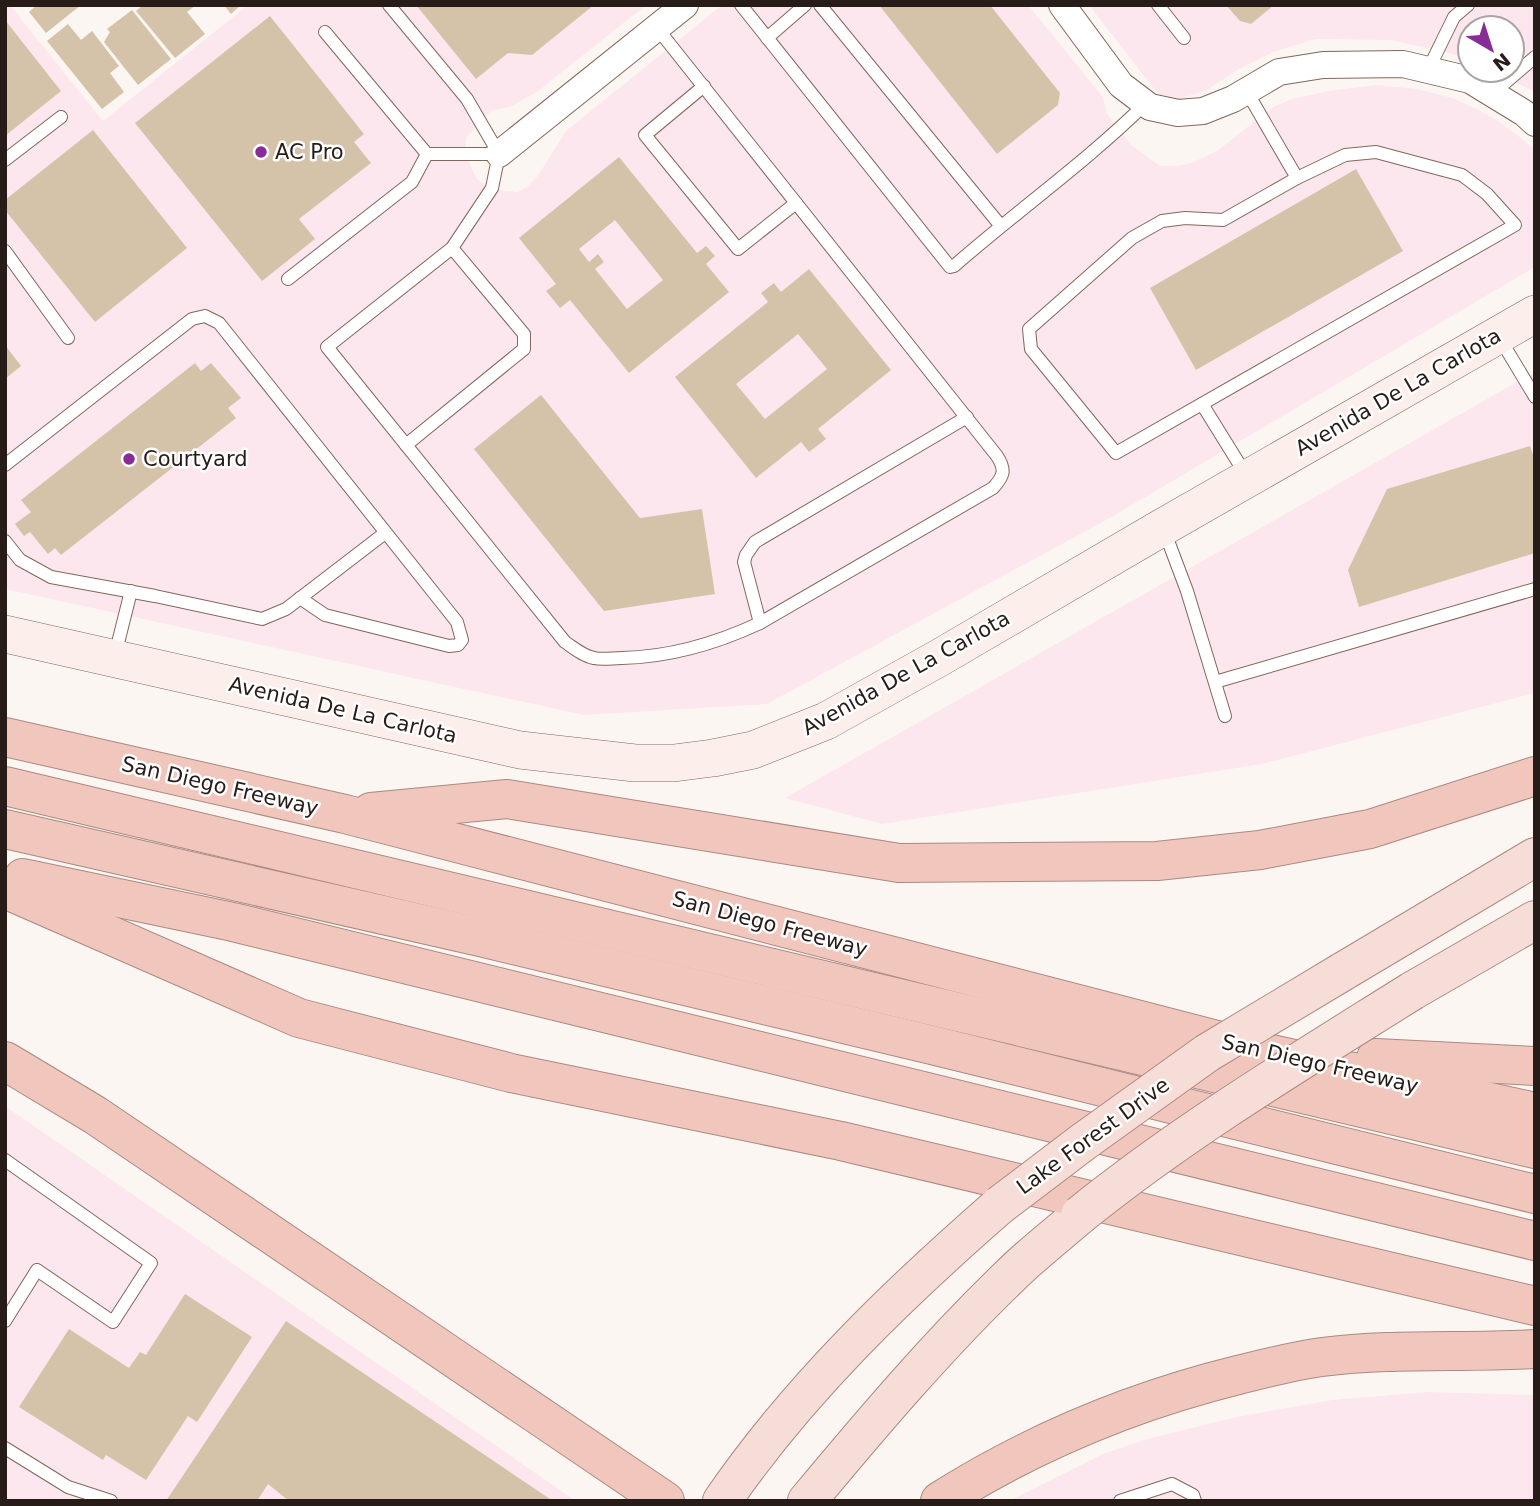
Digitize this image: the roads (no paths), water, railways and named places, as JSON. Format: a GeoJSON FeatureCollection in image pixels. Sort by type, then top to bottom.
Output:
{"type":"FeatureCollection","features":[{"type":"Feature","properties":{"kind":"highway","name":"San Diego Freeway"},"geometry":{"type":"LineString","coordinates":[[5,737],[345,814],[1267,1053],[1535,1112]]}},
{"type":"Feature","properties":{"kind":"highway"},"geometry":{"type":"LineString","coordinates":[[345,814],[507,799],[899,863],[1157,861],[1260,850],[1370,829],[1535,776]]}},
{"type":"Feature","properties":{"kind":"highway"},"geometry":{"type":"LineString","coordinates":[[5,786],[1535,1149]]}},
{"type":"Feature","properties":{"kind":"highway"},"geometry":{"type":"LineString","coordinates":[[5,829],[799,1013],[1535,1194]]}},
{"type":"Feature","properties":{"kind":"highway"},"geometry":{"type":"LineString","coordinates":[[5,874],[233,922],[1535,1241]]}},
{"type":"Feature","properties":{"kind":"highway"},"geometry":{"type":"LineString","coordinates":[[5,889],[299,1018],[511,1073],[841,1141],[1535,1306]]}},
{"type":"Feature","properties":{"kind":"highway"},"geometry":{"type":"LineString","coordinates":[[1267,1053],[1535,1066]]}},
{"type":"Feature","properties":{"kind":"highway"},"geometry":{"type":"LineString","coordinates":[[5,1061],[95,1115],[665,1501]]}},
{"type":"Feature","properties":{"kind":"highway"},"geometry":{"type":"LineString","coordinates":[[940,1501],[1024,1452],[1101,1419],[1198,1385],[1292,1361],[1324,1357],[1414,1350],[1535,1349]]}},
{"type":"Feature","properties":{"kind":"main road","name":"Avenida De La Carlota"},"geometry":{"type":"LineString","coordinates":[[5,634],[520,750],[635,763],[674,763],[753,750],[826,721],[939,658],[1535,314]]}},
{"type":"Feature","properties":{"kind":"main road","name":"Lake Forest Drive"},"geometry":{"type":"LineString","coordinates":[[722,1501],[820,1378],[935,1261],[1000,1205],[1207,1053],[1535,857]]}},
{"type":"Feature","properties":{"kind":"main road"},"geometry":{"type":"LineString","coordinates":[[807,1501],[879,1415],[1012,1273],[1136,1169],[1412,991],[1535,920]]}},
{"type":"Feature","properties":{"kind":"street"},"geometry":{"type":"LineString","coordinates":[[499,154],[685,5]]}},
{"type":"Feature","properties":{"kind":"street"},"geometry":{"type":"LineString","coordinates":[[1062,5],[1121,85],[1150,107],[1178,113],[1203,111],[1234,99],[1279,72],[1323,65],[1403,64],[1470,80],[1524,113],[1535,123]]}},
{"type":"Feature","properties":{"kind":"lane"},"geometry":{"type":"LineString","coordinates":[[389,5],[467,99],[499,154],[492,188],[452,248],[327,347],[565,642],[575,650],[594,658],[658,656],[699,648],[733,636],[993,488],[1003,478],[1004,466],[967,417],[657,27]]}},
{"type":"Feature","properties":{"kind":"lane"},"geometry":{"type":"LineString","coordinates":[[741,5],[950,267],[1120,129],[1145,104]]}},
{"type":"Feature","properties":{"kind":"lane"},"geometry":{"type":"LineString","coordinates":[[767,38],[805,5]]}},
{"type":"Feature","properties":{"kind":"lane"},"geometry":{"type":"LineString","coordinates":[[820,5],[1000,225]]}},
{"type":"Feature","properties":{"kind":"lane"},"geometry":{"type":"LineString","coordinates":[[1158,5],[1184,38]]}},
{"type":"Feature","properties":{"kind":"lane"},"geometry":{"type":"LineString","coordinates":[[1428,70],[1454,18],[1468,5]]}},
{"type":"Feature","properties":{"kind":"lane"},"geometry":{"type":"LineString","coordinates":[[325,32],[427,154]]}},
{"type":"Feature","properties":{"kind":"lane"},"geometry":{"type":"LineString","coordinates":[[1492,94],[1535,57]]}},
{"type":"Feature","properties":{"kind":"lane"},"geometry":{"type":"LineString","coordinates":[[704,86],[645,135],[738,249],[796,203]]}},
{"type":"Feature","properties":{"kind":"lane"},"geometry":{"type":"LineString","coordinates":[[1247,92],[1297,178]]}},
{"type":"Feature","properties":{"kind":"lane"},"geometry":{"type":"LineString","coordinates":[[5,160],[61,117]]}},
{"type":"Feature","properties":{"kind":"lane"},"geometry":{"type":"LineString","coordinates":[[1376,152],[1462,175],[1488,194],[1515,225],[1202,404],[1116,453],[1031,349],[1029,329],[1142,232],[1162,221],[1185,218],[1223,220],[1297,178],[1345,155],[1376,152]]}},
{"type":"Feature","properties":{"kind":"lane"},"geometry":{"type":"LineString","coordinates":[[427,154],[499,154]]}},
{"type":"Feature","properties":{"kind":"lane"},"geometry":{"type":"LineString","coordinates":[[288,279],[412,182],[427,154]]}},
{"type":"Feature","properties":{"kind":"lane"},"geometry":{"type":"LineString","coordinates":[[405,445],[524,349],[524,334],[452,248]]}},
{"type":"Feature","properties":{"kind":"lane"},"geometry":{"type":"LineString","coordinates":[[5,251],[68,338]]}},
{"type":"Feature","properties":{"kind":"lane"},"geometry":{"type":"LineString","coordinates":[[5,465],[192,319],[205,316],[219,323],[457,622],[461,640],[458,645],[449,646],[325,615],[300,598]]}},
{"type":"Feature","properties":{"kind":"lane"},"geometry":{"type":"LineString","coordinates":[[1498,335],[1535,397]]}},
{"type":"Feature","properties":{"kind":"lane"},"geometry":{"type":"LineString","coordinates":[[1202,404],[1248,478]]}},
{"type":"Feature","properties":{"kind":"lane"},"geometry":{"type":"LineString","coordinates":[[760,623],[744,562],[755,542],[967,417]]}},
{"type":"Feature","properties":{"kind":"lane"},"geometry":{"type":"LineString","coordinates":[[1163,527],[1187,591],[1225,716]]}},
{"type":"Feature","properties":{"kind":"lane"},"geometry":{"type":"LineString","coordinates":[[5,541],[20,560],[51,577],[262,619],[286,609],[385,533]]}},
{"type":"Feature","properties":{"kind":"lane"},"geometry":{"type":"LineString","coordinates":[[1215,682],[1535,589]]}},
{"type":"Feature","properties":{"kind":"lane"},"geometry":{"type":"LineString","coordinates":[[114,659],[131,591]]}},
{"type":"Feature","properties":{"kind":"lane"},"geometry":{"type":"LineString","coordinates":[[5,1160],[151,1263],[113,1322],[37,1270],[5,1321]]}},
{"type":"Feature","properties":{"kind":"lane"},"geometry":{"type":"LineString","coordinates":[[5,1448],[68,1487],[111,1501]]}},
{"type":"Feature","properties":{"kind":"lane"},"geometry":{"type":"LineString","coordinates":[[1121,1501],[1172,1484],[1193,1495],[1195,1501]]}},
{"type":"Feature","properties":{"kind":"place","name":"AC Pro"},"geometry":{"type":"Point","coordinates":[261,152]}},
{"type":"Feature","properties":{"kind":"place","name":"Courtyard"},"geometry":{"type":"Point","coordinates":[129,459]}}]}
